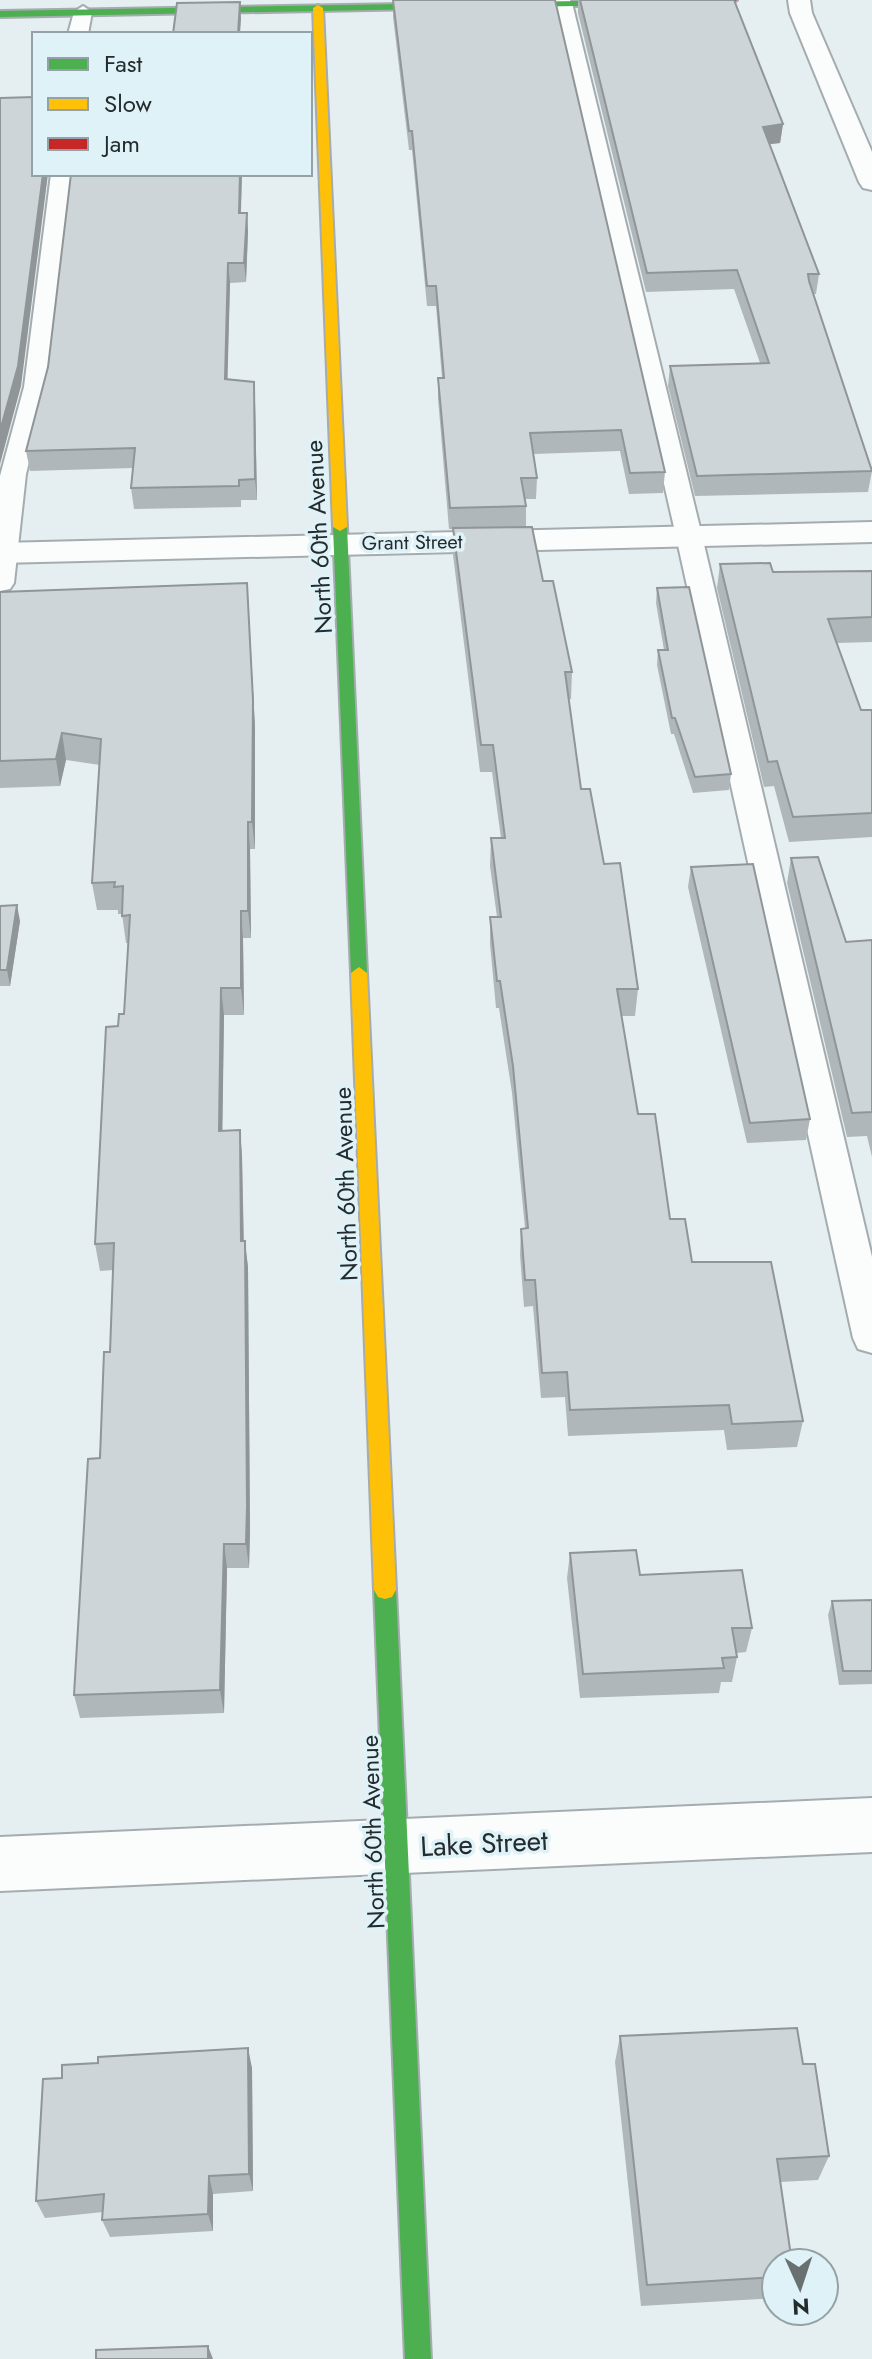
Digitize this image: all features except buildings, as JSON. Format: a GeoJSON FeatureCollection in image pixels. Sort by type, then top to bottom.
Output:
{"type":"FeatureCollection","features":[{"type":"Feature","properties":{"kind":"street"},"geometry":{"type":"LineString","coordinates":[[0,14],[732,0]]}},
{"type":"Feature","properties":{"kind":"street"},"geometry":{"type":"LineString","coordinates":[[799,0],[801,13],[872,182]]}},
{"type":"Feature","properties":{"kind":"street","name":"North 60th Avenue"},"geometry":{"type":"LineString","coordinates":[[318,8],[418,2359]]}},
{"type":"Feature","properties":{"kind":"street","name":"Grant Street"},"geometry":{"type":"LineString","coordinates":[[2,563],[343,544],[872,532]]}},
{"type":"Feature","properties":{"kind":"street","name":"Lake Street"},"geometry":{"type":"LineString","coordinates":[[0,1864],[872,1825]]}},
{"type":"Feature","properties":{"kind":"lane"},"geometry":{"type":"LineString","coordinates":[[563,3],[689,536],[872,1338]]}},
{"type":"Feature","properties":{"kind":"lane"},"geometry":{"type":"LineString","coordinates":[[78,32],[83,12]]}},
{"type":"Feature","properties":{"kind":"lane"},"geometry":{"type":"LineString","coordinates":[[2,563],[13,474],[36,387],[62,176]]}},
{"type":"Feature","properties":{"kind":"traffic: fast"},"geometry":{"type":"LineString","coordinates":[[0,14],[630,2]]}},
{"type":"Feature","properties":{"kind":"traffic: fast"},"geometry":{"type":"LineString","coordinates":[[340,527],[359,973]]}},
{"type":"Feature","properties":{"kind":"traffic: fast"},"geometry":{"type":"LineString","coordinates":[[385,1590],[418,2359]]}},
{"type":"Feature","properties":{"kind":"traffic: slow"},"geometry":{"type":"LineString","coordinates":[[318,8],[340,527]]}},
{"type":"Feature","properties":{"kind":"traffic: slow"},"geometry":{"type":"LineString","coordinates":[[359,973],[385,1590]]}},
{"type":"Feature","properties":{"kind":"traffic: jam"},"geometry":{"type":"LineString","coordinates":[[630,2],[732,0]]}}]}
